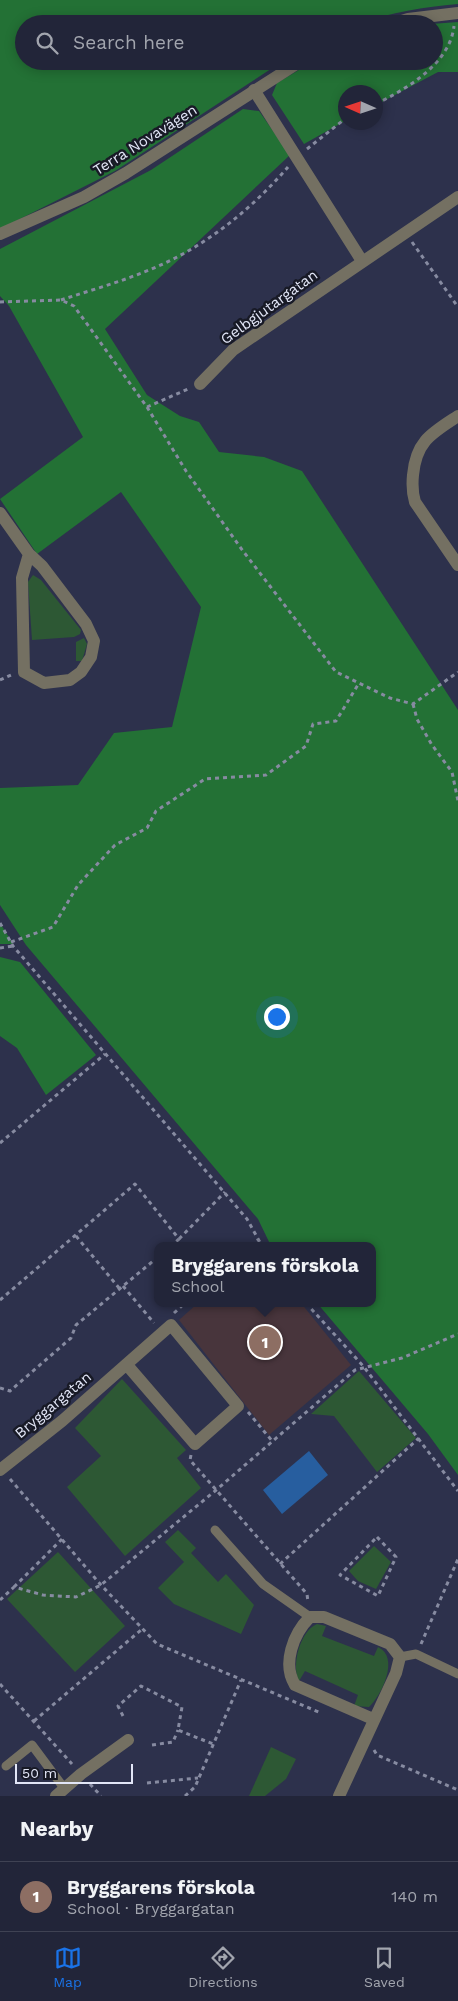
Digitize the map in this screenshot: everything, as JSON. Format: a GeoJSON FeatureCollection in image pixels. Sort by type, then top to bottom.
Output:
{"type":"FeatureCollection","features":[{"type":"Feature","properties":{"kind":"street"},"geometry":{"type":"LineString","coordinates":[[440,15],[456,13]]}},
{"type":"Feature","properties":{"kind":"street","name":"Terra Novavägen"},"geometry":{"type":"LineString","coordinates":[[0,234],[84,197],[126,173],[286,70]]}},
{"type":"Feature","properties":{"kind":"street"},"geometry":{"type":"LineString","coordinates":[[254,90],[362,261]]}},
{"type":"Feature","properties":{"kind":"street","name":"Gelbgjutargatan"},"geometry":{"type":"LineString","coordinates":[[200,384],[233,350],[458,197]]}},
{"type":"Feature","properties":{"kind":"street"},"geometry":{"type":"LineString","coordinates":[[458,416],[423,442],[416,455],[412,490],[415,502],[458,565]]}},
{"type":"Feature","properties":{"kind":"street"},"geometry":{"type":"LineString","coordinates":[[0,513],[29,554],[42,566],[86,624],[94,641],[91,657],[81,672],[70,680],[44,683],[24,672],[22,578],[29,554]]}},
{"type":"Feature","properties":{"kind":"street","name":"Bryggargatan"},"geometry":{"type":"LineString","coordinates":[[1,1470],[62,1421],[171,1325],[238,1406],[195,1444]]}},
{"type":"Feature","properties":{"kind":"street"},"geometry":{"type":"LineString","coordinates":[[127,1365],[195,1444]]}},
{"type":"Feature","properties":{"kind":"street"},"geometry":{"type":"LineString","coordinates":[[339,1796],[366,1733],[373,1719],[396,1673],[400,1657],[390,1644],[324,1616],[310,1617],[301,1626],[288,1664],[289,1676],[295,1685],[373,1719]]}},
{"type":"Feature","properties":{"kind":"street"},"geometry":{"type":"LineString","coordinates":[[60,1792],[81,1774],[128,1740]]}},
{"type":"Feature","properties":{"kind":"lane"},"geometry":{"type":"LineString","coordinates":[[215,1530],[263,1584],[310,1617]]}},
{"type":"Feature","properties":{"kind":"lane"},"geometry":{"type":"LineString","coordinates":[[400,1657],[416,1654],[458,1674]]}},
{"type":"Feature","properties":{"kind":"lane"},"geometry":{"type":"LineString","coordinates":[[6,1766],[32,1745],[60,1792]]}},
{"type":"Feature","properties":{"kind":"path"},"geometry":{"type":"LineString","coordinates":[[443,54],[447,50],[453,32],[456,13]]}},
{"type":"Feature","properties":{"kind":"path"},"geometry":{"type":"LineString","coordinates":[[383,101],[403,91],[426,70]]}},
{"type":"Feature","properties":{"kind":"path"},"geometry":{"type":"LineString","coordinates":[[0,302],[61,300],[144,273],[185,254],[226,228],[268,191],[296,158],[338,124]]}},
{"type":"Feature","properties":{"kind":"path"},"geometry":{"type":"LineString","coordinates":[[406,234],[458,307]]}},
{"type":"Feature","properties":{"kind":"path"},"geometry":{"type":"LineString","coordinates":[[61,300],[74,306],[147,407],[186,471],[243,551],[336,672],[390,698],[413,704]]}},
{"type":"Feature","properties":{"kind":"path"},"geometry":{"type":"LineString","coordinates":[[147,407],[200,384]]}},
{"type":"Feature","properties":{"kind":"path"},"geometry":{"type":"LineString","coordinates":[[413,704],[458,672]]}},
{"type":"Feature","properties":{"kind":"path"},"geometry":{"type":"LineString","coordinates":[[11,942],[54,927],[78,885],[115,845],[147,828],[156,811],[206,779],[266,775],[298,752],[306,746],[314,724],[336,721],[359,683]]}},
{"type":"Feature","properties":{"kind":"path"},"geometry":{"type":"LineString","coordinates":[[413,704],[417,719],[432,745],[452,772],[458,801]]}},
{"type":"Feature","properties":{"kind":"path"},"geometry":{"type":"LineString","coordinates":[[0,923],[13,946],[247,1219],[258,1240],[256,1242]]}},
{"type":"Feature","properties":{"kind":"path"},"geometry":{"type":"LineString","coordinates":[[0,948],[13,946]]}},
{"type":"Feature","properties":{"kind":"path"},"geometry":{"type":"LineString","coordinates":[[0,1143],[105,1054]]}},
{"type":"Feature","properties":{"kind":"path"},"geometry":{"type":"LineString","coordinates":[[0,1300],[135,1184],[179,1239]]}},
{"type":"Feature","properties":{"kind":"path"},"geometry":{"type":"LineString","coordinates":[[176,1242],[225,1192]]}},
{"type":"Feature","properties":{"kind":"path"},"geometry":{"type":"LineString","coordinates":[[76,1236],[157,1326]]}},
{"type":"Feature","properties":{"kind":"path"},"geometry":{"type":"LineString","coordinates":[[0,1388],[10,1391],[71,1338],[76,1326],[154,1260]]}},
{"type":"Feature","properties":{"kind":"path"},"geometry":{"type":"LineString","coordinates":[[170,1316],[180,1307]]}},
{"type":"Feature","properties":{"kind":"path"},"geometry":{"type":"LineString","coordinates":[[310,1307],[364,1367],[458,1491]]}},
{"type":"Feature","properties":{"kind":"path"},"geometry":{"type":"LineString","coordinates":[[14,1587],[43,1595],[76,1597],[101,1585],[215,1491],[355,1370],[402,1358],[458,1334]]}},
{"type":"Feature","properties":{"kind":"path"},"geometry":{"type":"LineString","coordinates":[[280,1564],[419,1438]]}},
{"type":"Feature","properties":{"kind":"path"},"geometry":{"type":"LineString","coordinates":[[195,1444],[190,1460],[215,1491],[307,1594],[310,1617]]}},
{"type":"Feature","properties":{"kind":"path"},"geometry":{"type":"LineString","coordinates":[[1,1470],[101,1585],[157,1644],[323,1714]]}},
{"type":"Feature","properties":{"kind":"path"},"geometry":{"type":"LineString","coordinates":[[377,1537],[396,1557],[378,1596],[340,1575],[377,1537]]}},
{"type":"Feature","properties":{"kind":"path"},"geometry":{"type":"LineString","coordinates":[[0,1600],[62,1540]]}},
{"type":"Feature","properties":{"kind":"path"},"geometry":{"type":"LineString","coordinates":[[416,1654],[458,1559]]}},
{"type":"Feature","properties":{"kind":"path"},"geometry":{"type":"LineString","coordinates":[[34,1721],[142,1630]]}},
{"type":"Feature","properties":{"kind":"path"},"geometry":{"type":"LineString","coordinates":[[185,1796],[195,1787],[241,1680]]}},
{"type":"Feature","properties":{"kind":"path"},"geometry":{"type":"LineString","coordinates":[[0,1684],[81,1774]]}},
{"type":"Feature","properties":{"kind":"path"},"geometry":{"type":"LineString","coordinates":[[123,1716],[118,1706],[141,1686],[182,1707],[178,1730],[172,1742],[152,1744]]}},
{"type":"Feature","properties":{"kind":"path"},"geometry":{"type":"LineString","coordinates":[[178,1730],[213,1744]]}},
{"type":"Feature","properties":{"kind":"path"},"geometry":{"type":"LineString","coordinates":[[366,1733],[377,1755],[458,1790]]}},
{"type":"Feature","properties":{"kind":"path"},"geometry":{"type":"LineString","coordinates":[[147,1783],[199,1778]]}},
{"type":"Feature","properties":{"kind":"shaded area"},"geometry":{"type":"Polygon","coordinates":[[[194,1307],[304,1307],[351,1365],[269,1435],[179,1320],[194,1307]]]}},
{"type":"Feature","properties":{"kind":"green space"},"geometry":{"type":"Polygon","coordinates":[[[0,0],[458,0],[458,4],[388,15],[15,15],[15,70],[269,70],[115,171],[0,229],[0,0]]]}},
{"type":"Feature","properties":{"kind":"green space"},"geometry":{"type":"Polygon","coordinates":[[[458,22],[458,72],[438,72],[383,101],[383,85],[338,85],[338,125],[304,144],[272,95],[277,83],[299,70],[443,70],[443,23],[458,22]]]}},
{"type":"Feature","properties":{"kind":"green space"},"geometry":{"type":"Polygon","coordinates":[[[243,109],[259,111],[290,155],[105,329],[147,395],[180,416],[199,422],[219,452],[264,457],[302,471],[458,710],[458,1475],[428,1434],[320,1307],[376,1307],[376,1242],[269,1242],[258,1219],[26,945],[0,905],[0,788],[78,785],[114,733],[172,727],[201,607],[121,492],[37,554],[0,499],[83,437],[9,306],[0,296],[0,249],[151,170],[243,109]]]}},
{"type":"Feature","properties":{"kind":"green space"},"geometry":{"type":"Polygon","coordinates":[[[33,575],[41,580],[81,630],[80,634],[74,637],[32,640],[28,582],[33,575]]]}},
{"type":"Feature","properties":{"kind":"green space"},"geometry":{"type":"Polygon","coordinates":[[[84,638],[87,644],[82,661],[76,661],[76,642],[84,638]]]}},
{"type":"Feature","properties":{"kind":"green space"},"geometry":{"type":"Polygon","coordinates":[[[0,923],[13,944],[0,944],[0,923]]]}},
{"type":"Feature","properties":{"kind":"green space"},"geometry":{"type":"Polygon","coordinates":[[[0,957],[20,962],[96,1055],[46,1095],[17,1048],[0,1036],[0,957]]]}},
{"type":"Feature","properties":{"kind":"green space"},"geometry":{"type":"Polygon","coordinates":[[[359,1371],[416,1438],[377,1472],[334,1416],[311,1414],[359,1371]]]}},
{"type":"Feature","properties":{"kind":"green space"},"geometry":{"type":"Polygon","coordinates":[[[122,1379],[186,1450],[177,1458],[201,1488],[125,1556],[67,1487],[101,1456],[75,1428],[122,1379]]]}},
{"type":"Feature","properties":{"kind":"green space"},"geometry":{"type":"Polygon","coordinates":[[[178,1530],[196,1548],[191,1553],[218,1582],[226,1574],[254,1605],[241,1634],[174,1604],[158,1588],[184,1562],[165,1542],[178,1530]]]}},
{"type":"Feature","properties":{"kind":"green space"},"geometry":{"type":"Polygon","coordinates":[[[374,1546],[391,1562],[376,1589],[358,1581],[349,1571],[374,1546]]]}},
{"type":"Feature","properties":{"kind":"green space"},"geometry":{"type":"Polygon","coordinates":[[[58,1552],[125,1626],[75,1672],[7,1599],[58,1552]]]}},
{"type":"Feature","properties":{"kind":"green space"},"geometry":{"type":"Polygon","coordinates":[[[317,1624],[326,1626],[322,1636],[374,1656],[378,1647],[384,1652],[388,1659],[387,1676],[379,1694],[369,1707],[354,1706],[358,1695],[305,1671],[299,1681],[296,1667],[299,1650],[306,1634],[317,1624]]]}},
{"type":"Feature","properties":{"kind":"green space"},"geometry":{"type":"Polygon","coordinates":[[[271,1747],[296,1759],[286,1779],[265,1796],[249,1796],[271,1747]]]}},
{"type":"Feature","properties":{"kind":"water"},"geometry":{"type":"Polygon","coordinates":[[[309,1451],[328,1475],[282,1514],[263,1490],[309,1451]]]}},
{"type":"Feature","properties":{"kind":"place","name":"Bryggarens förskola"},"geometry":{"type":"Point","coordinates":[265,1342]}}]}
